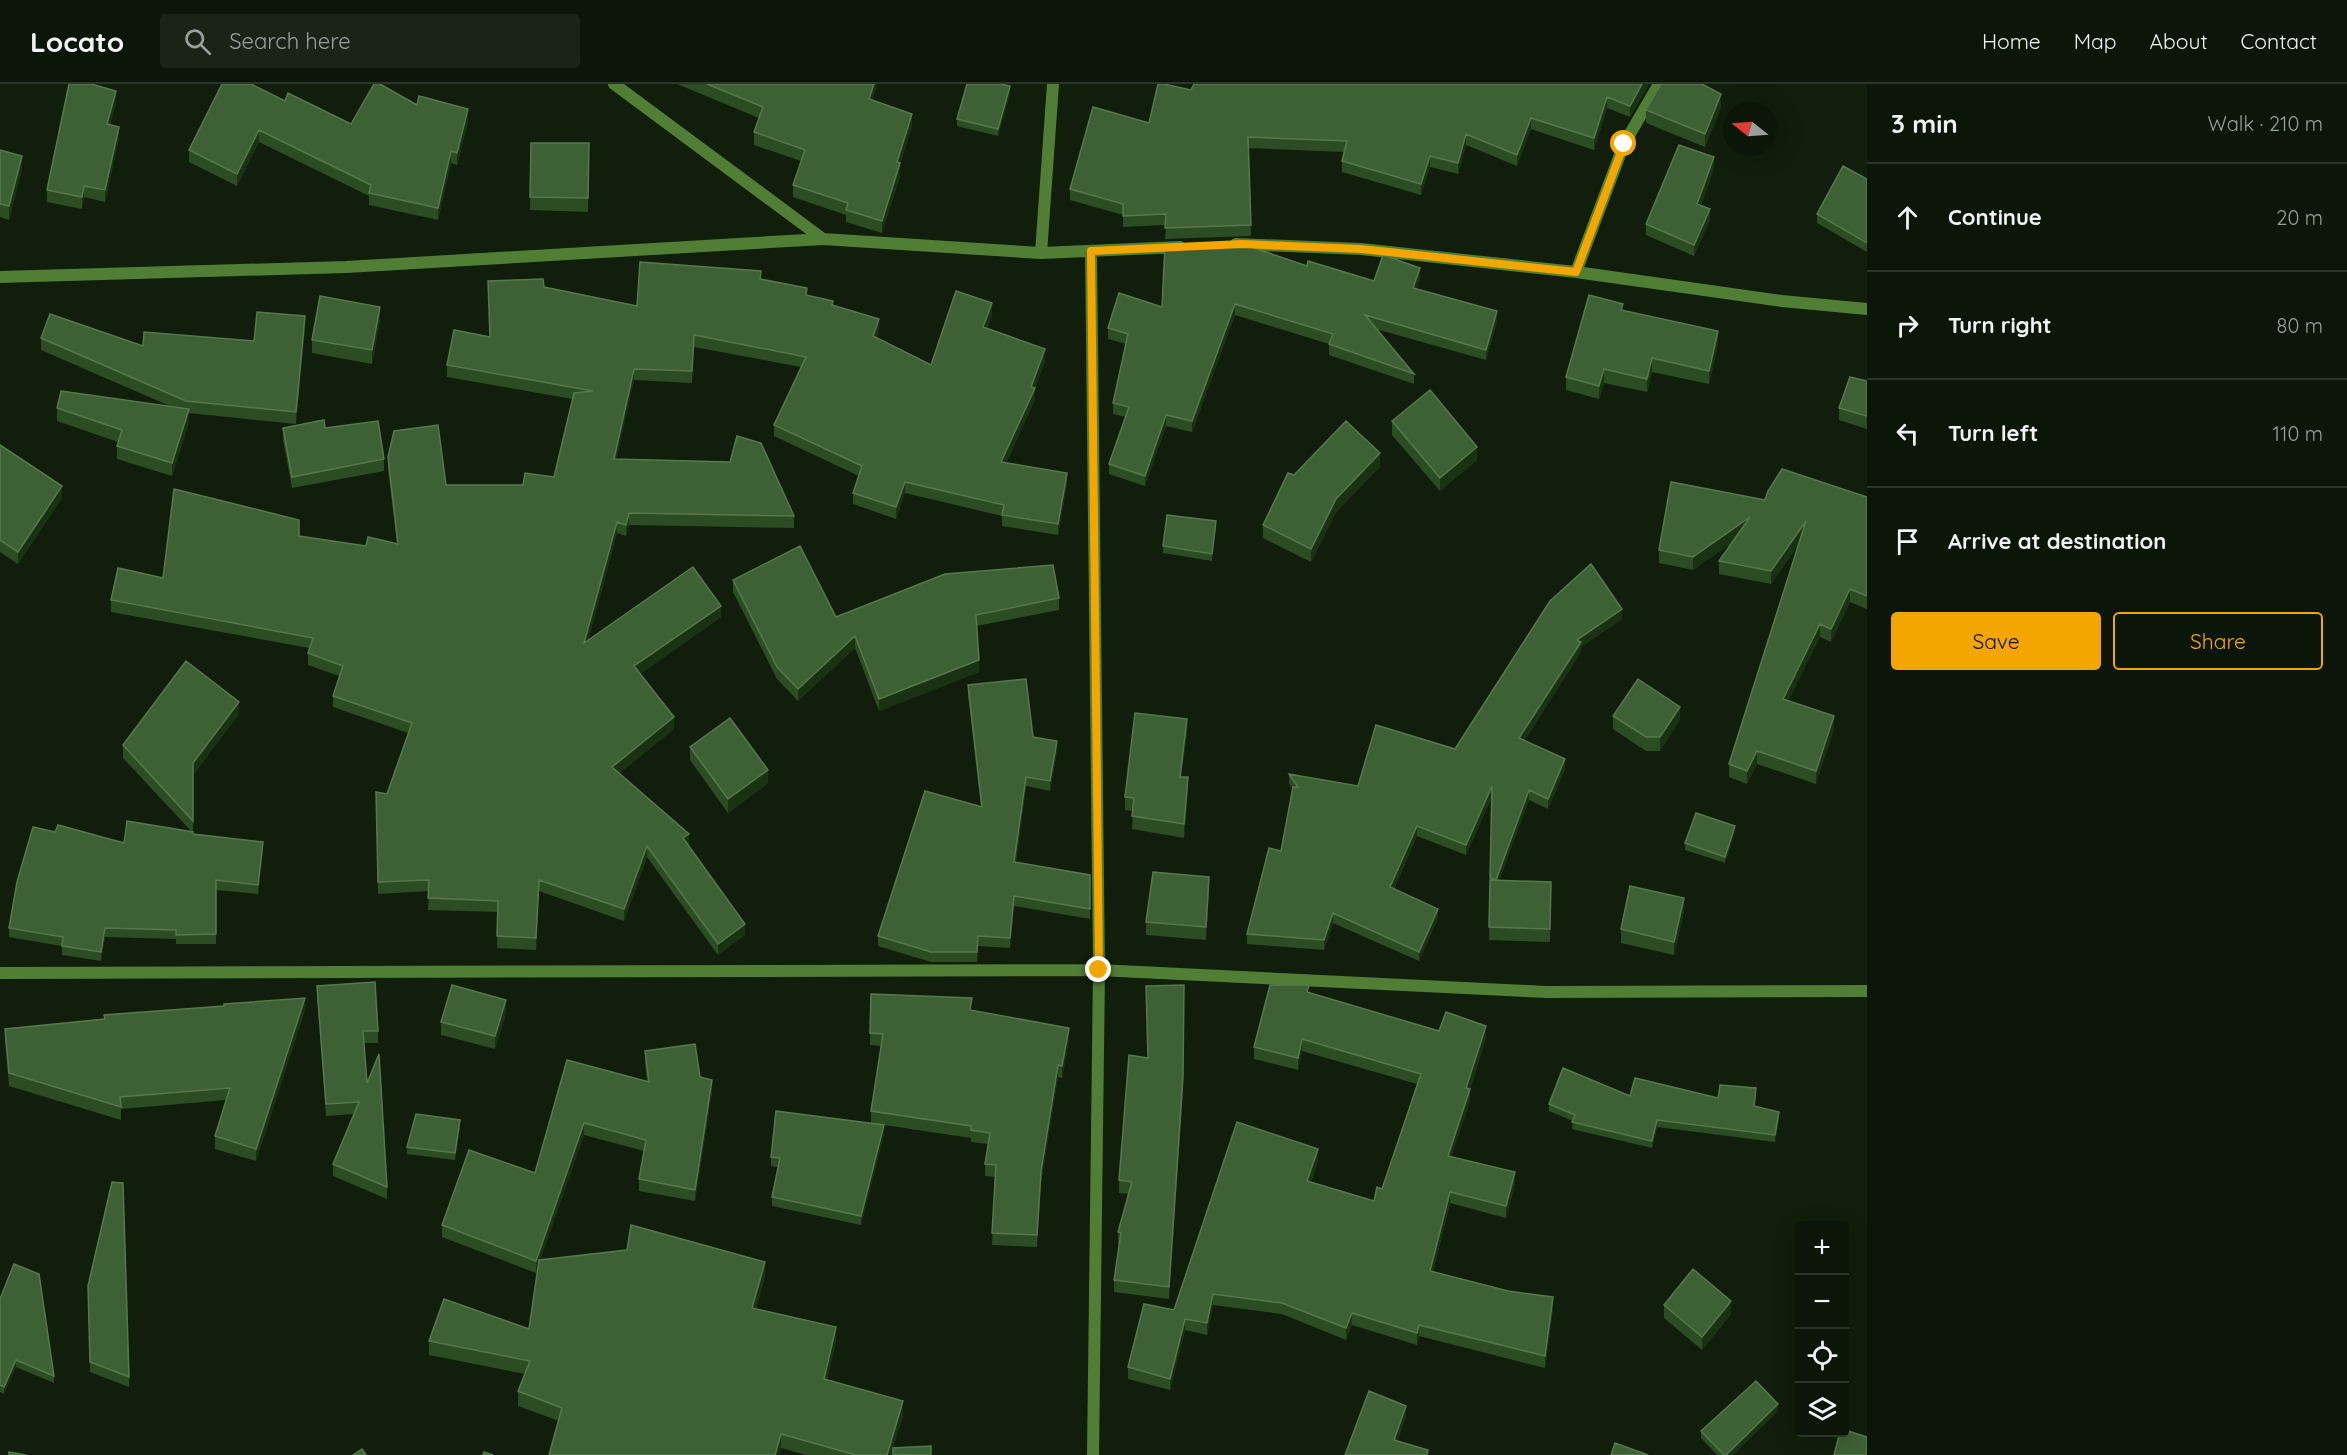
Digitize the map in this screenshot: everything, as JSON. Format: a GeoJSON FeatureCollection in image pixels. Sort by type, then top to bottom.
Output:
{"type":"FeatureCollection","features":[{"type":"Feature","properties":{"kind":"street"},"geometry":{"type":"LineString","coordinates":[[614,84],[824,239]]}},
{"type":"Feature","properties":{"kind":"street"},"geometry":{"type":"LineString","coordinates":[[1041,253],[1053,84]]}},
{"type":"Feature","properties":{"kind":"street"},"geometry":{"type":"LineString","coordinates":[[1576,272],[1624,144],[1659,84]]}},
{"type":"Feature","properties":{"kind":"street"},"geometry":{"type":"LineString","coordinates":[[0,277],[346,267],[824,239],[1041,253],[1196,246]]}},
{"type":"Feature","properties":{"kind":"street"},"geometry":{"type":"LineString","coordinates":[[1219,245],[1361,249],[1576,272],[1782,301],[1867,309]]}},
{"type":"Feature","properties":{"kind":"street"},"geometry":{"type":"LineString","coordinates":[[1091,251],[1099,970],[1093,1455]]}},
{"type":"Feature","properties":{"kind":"street"},"geometry":{"type":"LineString","coordinates":[[0,973],[1099,970],[1547,992],[1867,992]]}},
{"type":"Feature","properties":{"kind":"building"},"geometry":{"type":"Polygon","coordinates":[[[69,84],[91,84],[116,91],[107,124],[119,127],[105,190],[84,186],[82,197],[47,190],[69,84]]]}},
{"type":"Feature","properties":{"kind":"building"},"geometry":{"type":"Polygon","coordinates":[[[222,84],[251,84],[285,101],[288,93],[351,124],[374,84],[380,84],[417,105],[419,96],[468,109],[457,153],[451,151],[438,208],[369,193],[371,185],[259,130],[237,174],[189,150],[222,84]]]}},
{"type":"Feature","properties":{"kind":"building"},"geometry":{"type":"Polygon","coordinates":[[[707,84],[874,84],[869,99],[912,114],[882,221],[846,210],[848,203],[793,185],[805,150],[754,132],[763,107],[707,84]]]}},
{"type":"Feature","properties":{"kind":"building"},"geometry":{"type":"Polygon","coordinates":[[[967,84],[1010,86],[998,129],[957,119],[967,84]]]}},
{"type":"Feature","properties":{"kind":"building"},"geometry":{"type":"Polygon","coordinates":[[[1158,84],[1191,90],[1194,84],[1642,84],[1630,106],[1607,97],[1594,138],[1531,118],[1517,155],[1466,134],[1458,163],[1430,156],[1421,184],[1342,161],[1347,141],[1248,137],[1251,225],[1165,228],[1166,214],[1123,216],[1123,204],[1070,189],[1093,107],[1149,123],[1158,84]]]}},
{"type":"Feature","properties":{"kind":"building"},"geometry":{"type":"Polygon","coordinates":[[[1661,84],[1702,84],[1721,94],[1705,134],[1646,110],[1661,84]]]}},
{"type":"Feature","properties":{"kind":"building"},"geometry":{"type":"Polygon","coordinates":[[[531,143],[589,143],[588,198],[530,197],[531,143]]]}},
{"type":"Feature","properties":{"kind":"building"},"geometry":{"type":"Polygon","coordinates":[[[1679,145],[1714,157],[1697,204],[1710,209],[1694,245],[1646,224],[1679,145]]]}},
{"type":"Feature","properties":{"kind":"building"},"geometry":{"type":"Polygon","coordinates":[[[0,150],[22,156],[9,206],[0,204],[0,150]]]}},
{"type":"Feature","properties":{"kind":"building"},"geometry":{"type":"Polygon","coordinates":[[[1843,166],[1867,179],[1867,243],[1817,214],[1843,166]]]}},
{"type":"Feature","properties":{"kind":"building"},"geometry":{"type":"Polygon","coordinates":[[[1251,242],[1251,247],[1307,266],[1308,261],[1374,281],[1383,255],[1420,268],[1413,288],[1497,311],[1486,350],[1365,315],[1414,374],[1329,344],[1333,334],[1235,304],[1192,421],[1166,415],[1145,476],[1109,464],[1129,407],[1113,403],[1128,334],[1108,328],[1119,293],[1162,307],[1165,245],[1251,242]]]}},
{"type":"Feature","properties":{"kind":"building"},"geometry":{"type":"Polygon","coordinates":[[[640,262],[761,271],[760,279],[807,288],[806,295],[833,301],[832,305],[879,319],[873,336],[931,365],[956,291],[992,303],[983,327],[1045,349],[1031,387],[1035,388],[1001,462],[1067,473],[1058,524],[1002,515],[1004,505],[905,482],[896,507],[853,493],[862,466],[774,425],[806,357],[694,335],[692,371],[634,369],[614,459],[730,462],[737,436],[761,443],[794,516],[629,513],[626,525],[617,522],[584,643],[693,567],[721,606],[634,666],[674,717],[612,767],[689,834],[683,838],[745,924],[718,944],[647,846],[624,909],[539,880],[536,938],[497,936],[498,901],[428,898],[429,880],[378,882],[376,792],[387,794],[412,723],[333,696],[343,666],[308,653],[313,638],[111,600],[118,568],[163,578],[174,489],[299,520],[299,536],[366,546],[368,537],[398,544],[388,457],[394,431],[438,425],[446,485],[523,485],[525,473],[554,477],[574,393],[593,391],[447,365],[454,330],[490,337],[488,281],[543,279],[544,287],[637,306],[640,262]]]}},
{"type":"Feature","properties":{"kind":"building"},"geometry":{"type":"Polygon","coordinates":[[[1589,295],[1623,304],[1621,310],[1718,331],[1709,371],[1652,358],[1647,379],[1604,369],[1599,386],[1566,377],[1589,295]]]}},
{"type":"Feature","properties":{"kind":"building"},"geometry":{"type":"Polygon","coordinates":[[[320,296],[380,307],[372,350],[312,340],[320,296]]]}},
{"type":"Feature","properties":{"kind":"building"},"geometry":{"type":"Polygon","coordinates":[[[257,312],[305,316],[296,412],[186,401],[41,338],[50,314],[143,346],[144,332],[254,341],[257,312]]]}},
{"type":"Feature","properties":{"kind":"building"},"geometry":{"type":"Polygon","coordinates":[[[1850,377],[1867,381],[1867,416],[1839,408],[1850,377]]]}},
{"type":"Feature","properties":{"kind":"building"},"geometry":{"type":"Polygon","coordinates":[[[1430,390],[1477,447],[1440,478],[1392,421],[1430,390]]]}},
{"type":"Feature","properties":{"kind":"building"},"geometry":{"type":"Polygon","coordinates":[[[61,391],[189,409],[172,463],[117,446],[122,430],[57,408],[61,391]]]}},
{"type":"Feature","properties":{"kind":"building"},"geometry":{"type":"Polygon","coordinates":[[[324,420],[325,428],[378,421],[384,459],[292,477],[283,428],[324,420]]]}},
{"type":"Feature","properties":{"kind":"building"},"geometry":{"type":"Polygon","coordinates":[[[1346,421],[1380,453],[1336,499],[1311,549],[1263,525],[1288,473],[1294,475],[1346,421]]]}},
{"type":"Feature","properties":{"kind":"building"},"geometry":{"type":"Polygon","coordinates":[[[0,445],[62,486],[18,552],[0,540],[0,445]]]}},
{"type":"Feature","properties":{"kind":"building"},"geometry":{"type":"Polygon","coordinates":[[[1782,469],[1867,497],[1867,596],[1850,589],[1831,629],[1820,624],[1783,699],[1834,716],[1816,771],[1757,751],[1747,771],[1729,764],[1806,521],[1771,571],[1719,561],[1750,517],[1693,557],[1659,550],[1671,482],[1765,500],[1782,469]]]}},
{"type":"Feature","properties":{"kind":"building"},"geometry":{"type":"Polygon","coordinates":[[[1167,515],[1216,521],[1212,554],[1163,546],[1167,515]]]}},
{"type":"Feature","properties":{"kind":"building"},"geometry":{"type":"Polygon","coordinates":[[[800,546],[836,617],[945,574],[1053,565],[1059,598],[976,615],[979,660],[879,699],[855,636],[798,689],[777,667],[733,580],[800,546]]]}},
{"type":"Feature","properties":{"kind":"building"},"geometry":{"type":"Polygon","coordinates":[[[1591,564],[1622,609],[1577,640],[1581,642],[1519,738],[1565,759],[1548,799],[1529,790],[1496,880],[1490,878],[1492,786],[1466,845],[1417,826],[1390,887],[1438,909],[1419,952],[1333,913],[1324,940],[1247,934],[1269,848],[1281,851],[1293,787],[1298,787],[1289,774],[1358,786],[1376,725],[1455,749],[1550,601],[1591,564]]]}},
{"type":"Feature","properties":{"kind":"building"},"geometry":{"type":"Polygon","coordinates":[[[186,661],[239,702],[193,763],[193,821],[123,745],[186,661]]]}},
{"type":"Feature","properties":{"kind":"building"},"geometry":{"type":"Polygon","coordinates":[[[1026,679],[1033,737],[1057,741],[1050,781],[1026,777],[1014,862],[1090,875],[1090,909],[1014,896],[1010,938],[978,936],[977,952],[931,952],[878,936],[925,791],[982,807],[968,685],[1026,679]]]}},
{"type":"Feature","properties":{"kind":"building"},"geometry":{"type":"Polygon","coordinates":[[[1638,679],[1680,707],[1660,737],[1646,737],[1613,716],[1638,679]]]}},
{"type":"Feature","properties":{"kind":"building"},"geometry":{"type":"Polygon","coordinates":[[[1135,713],[1187,719],[1180,777],[1188,777],[1184,824],[1132,816],[1134,798],[1125,797],[1135,713]]]}},
{"type":"Feature","properties":{"kind":"building"},"geometry":{"type":"Polygon","coordinates":[[[730,718],[768,770],[728,799],[690,747],[730,718]]]}},
{"type":"Feature","properties":{"kind":"building"},"geometry":{"type":"Polygon","coordinates":[[[1696,813],[1735,826],[1725,857],[1685,843],[1696,813]]]}},
{"type":"Feature","properties":{"kind":"building"},"geometry":{"type":"Polygon","coordinates":[[[127,821],[193,832],[193,834],[263,842],[258,885],[216,880],[216,934],[176,935],[176,930],[105,928],[101,952],[62,946],[63,937],[9,928],[17,882],[33,827],[55,832],[58,825],[124,843],[127,821]]]}},
{"type":"Feature","properties":{"kind":"building"},"geometry":{"type":"Polygon","coordinates":[[[1153,872],[1209,877],[1206,927],[1146,922],[1153,872]]]}},
{"type":"Feature","properties":{"kind":"building"},"geometry":{"type":"Polygon","coordinates":[[[1490,880],[1551,882],[1550,929],[1489,927],[1490,880]]]}},
{"type":"Feature","properties":{"kind":"building"},"geometry":{"type":"Polygon","coordinates":[[[1630,886],[1684,898],[1674,942],[1621,929],[1630,886]]]}},
{"type":"Feature","properties":{"kind":"building"},"geometry":{"type":"Polygon","coordinates":[[[375,982],[378,1031],[363,1031],[367,1083],[379,1054],[387,1187],[333,1164],[359,1102],[326,1104],[317,986],[375,982]]]}},
{"type":"Feature","properties":{"kind":"building"},"geometry":{"type":"Polygon","coordinates":[[[452,985],[506,1000],[495,1036],[441,1022],[452,985]]]}},
{"type":"Feature","properties":{"kind":"building"},"geometry":{"type":"Polygon","coordinates":[[[1184,985],[1183,1077],[1169,1287],[1114,1280],[1121,1233],[1118,1232],[1132,1182],[1119,1180],[1129,1055],[1148,1058],[1146,986],[1184,985]]]}},
{"type":"Feature","properties":{"kind":"building"},"geometry":{"type":"Polygon","coordinates":[[[1270,985],[1309,985],[1307,992],[1439,1031],[1446,1012],[1486,1026],[1466,1088],[1470,1089],[1448,1156],[1515,1172],[1506,1206],[1450,1192],[1430,1271],[1508,1291],[1553,1297],[1545,1356],[1419,1325],[1417,1333],[1352,1313],[1346,1328],[1282,1303],[1213,1294],[1207,1323],[1185,1319],[1170,1379],[1128,1367],[1144,1304],[1174,1310],[1237,1122],[1318,1149],[1307,1181],[1374,1201],[1377,1187],[1382,1189],[1421,1074],[1302,1039],[1298,1058],[1254,1047],[1270,985]]]}},
{"type":"Feature","properties":{"kind":"building"},"geometry":{"type":"Polygon","coordinates":[[[871,994],[972,998],[970,1010],[1069,1028],[1062,1066],[1058,1065],[1041,1171],[1037,1235],[992,1233],[996,1165],[985,1164],[990,1133],[971,1130],[971,1126],[871,1111],[883,1034],[870,1033],[871,994]]]}},
{"type":"Feature","properties":{"kind":"building"},"geometry":{"type":"Polygon","coordinates":[[[305,998],[256,1149],[215,1136],[230,1088],[120,1097],[121,1107],[9,1073],[5,1029],[105,1019],[104,1015],[305,998]]]}},
{"type":"Feature","properties":{"kind":"building"},"geometry":{"type":"Polygon","coordinates":[[[695,1044],[700,1077],[712,1080],[695,1190],[639,1179],[646,1140],[584,1123],[536,1261],[442,1225],[469,1150],[535,1173],[567,1060],[649,1082],[645,1051],[695,1044]]]}},
{"type":"Feature","properties":{"kind":"building"},"geometry":{"type":"Polygon","coordinates":[[[1563,1068],[1630,1096],[1635,1078],[1718,1098],[1720,1085],[1756,1088],[1754,1106],[1779,1112],[1775,1135],[1657,1120],[1652,1141],[1572,1122],[1575,1115],[1549,1104],[1563,1068]]]}},
{"type":"Feature","properties":{"kind":"building"},"geometry":{"type":"Polygon","coordinates":[[[776,1111],[884,1125],[861,1216],[772,1197],[780,1158],[771,1157],[776,1111]]]}},
{"type":"Feature","properties":{"kind":"building"},"geometry":{"type":"Polygon","coordinates":[[[416,1114],[460,1120],[455,1153],[407,1147],[416,1114]]]}},
{"type":"Feature","properties":{"kind":"building"},"geometry":{"type":"Polygon","coordinates":[[[112,1182],[123,1183],[129,1377],[90,1362],[88,1286],[112,1182]]]}},
{"type":"Feature","properties":{"kind":"building"},"geometry":{"type":"Polygon","coordinates":[[[631,1225],[765,1262],[752,1308],[836,1327],[824,1379],[903,1401],[887,1455],[856,1455],[781,1434],[775,1455],[549,1455],[562,1408],[518,1391],[530,1361],[429,1341],[444,1299],[529,1329],[539,1260],[627,1250],[631,1225]]]}},
{"type":"Feature","properties":{"kind":"building"},"geometry":{"type":"Polygon","coordinates":[[[14,1264],[39,1274],[54,1376],[16,1360],[4,1387],[0,1385],[0,1299],[14,1264]]]}},
{"type":"Feature","properties":{"kind":"building"},"geometry":{"type":"Polygon","coordinates":[[[1693,1269],[1731,1301],[1702,1337],[1664,1305],[1693,1269]]]}},
{"type":"Feature","properties":{"kind":"building"},"geometry":{"type":"Polygon","coordinates":[[[1756,1381],[1778,1404],[1724,1455],[1701,1431],[1756,1381]]]}},
{"type":"Feature","properties":{"kind":"building"},"geometry":{"type":"Polygon","coordinates":[[[1369,1391],[1406,1406],[1394,1440],[1428,1450],[1427,1455],[1345,1455],[1369,1391]]]}},
{"type":"Feature","properties":{"kind":"building"},"geometry":{"type":"Polygon","coordinates":[[[1849,1431],[1867,1437],[1867,1455],[1834,1455],[1839,1437],[1849,1437],[1849,1431]]]}},
{"type":"Feature","properties":{"kind":"building"},"geometry":{"type":"Polygon","coordinates":[[[1615,1443],[1648,1455],[1611,1455],[1615,1443]]]}},
{"type":"Feature","properties":{"kind":"building"},"geometry":{"type":"Polygon","coordinates":[[[931,1446],[931,1455],[893,1455],[893,1448],[931,1446]]]}},
{"type":"Feature","properties":{"kind":"building"},"geometry":{"type":"Polygon","coordinates":[[[362,1449],[366,1455],[353,1455],[362,1449]]]}},
{"type":"Feature","properties":{"kind":"building"},"geometry":{"type":"Polygon","coordinates":[[[9,1452],[26,1455],[9,1455],[9,1452]]]}},
{"type":"Feature","properties":{"kind":"route"},"geometry":{"type":"LineString","coordinates":[[1099,970],[1091,251],[1242,244],[1361,249],[1576,272],[1624,144]]}}]}
